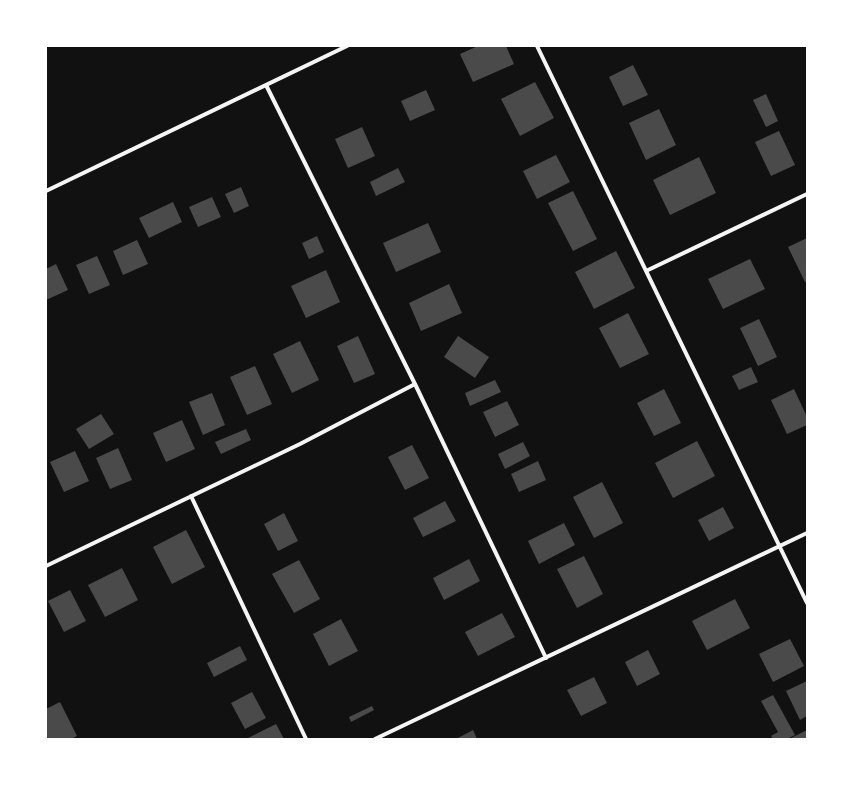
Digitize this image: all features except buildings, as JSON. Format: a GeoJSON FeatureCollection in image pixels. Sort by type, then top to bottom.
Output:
{"type":"FeatureCollection","features":[{"type":"Feature","properties":{"kind":"street"},"geometry":{"type":"LineString","coordinates":[[46,191],[347,46]]}},
{"type":"Feature","properties":{"kind":"street"},"geometry":{"type":"LineString","coordinates":[[537,46],[807,603]]}},
{"type":"Feature","properties":{"kind":"street"},"geometry":{"type":"LineString","coordinates":[[266,85],[415,384],[546,658]]}},
{"type":"Feature","properties":{"kind":"street"},"geometry":{"type":"LineString","coordinates":[[646,271],[807,194]]}},
{"type":"Feature","properties":{"kind":"street"},"geometry":{"type":"LineString","coordinates":[[46,566],[300,444],[415,384]]}},
{"type":"Feature","properties":{"kind":"street"},"geometry":{"type":"LineString","coordinates":[[191,496],[306,739]]}},
{"type":"Feature","properties":{"kind":"street"},"geometry":{"type":"LineString","coordinates":[[375,739],[807,533]]}}]}
